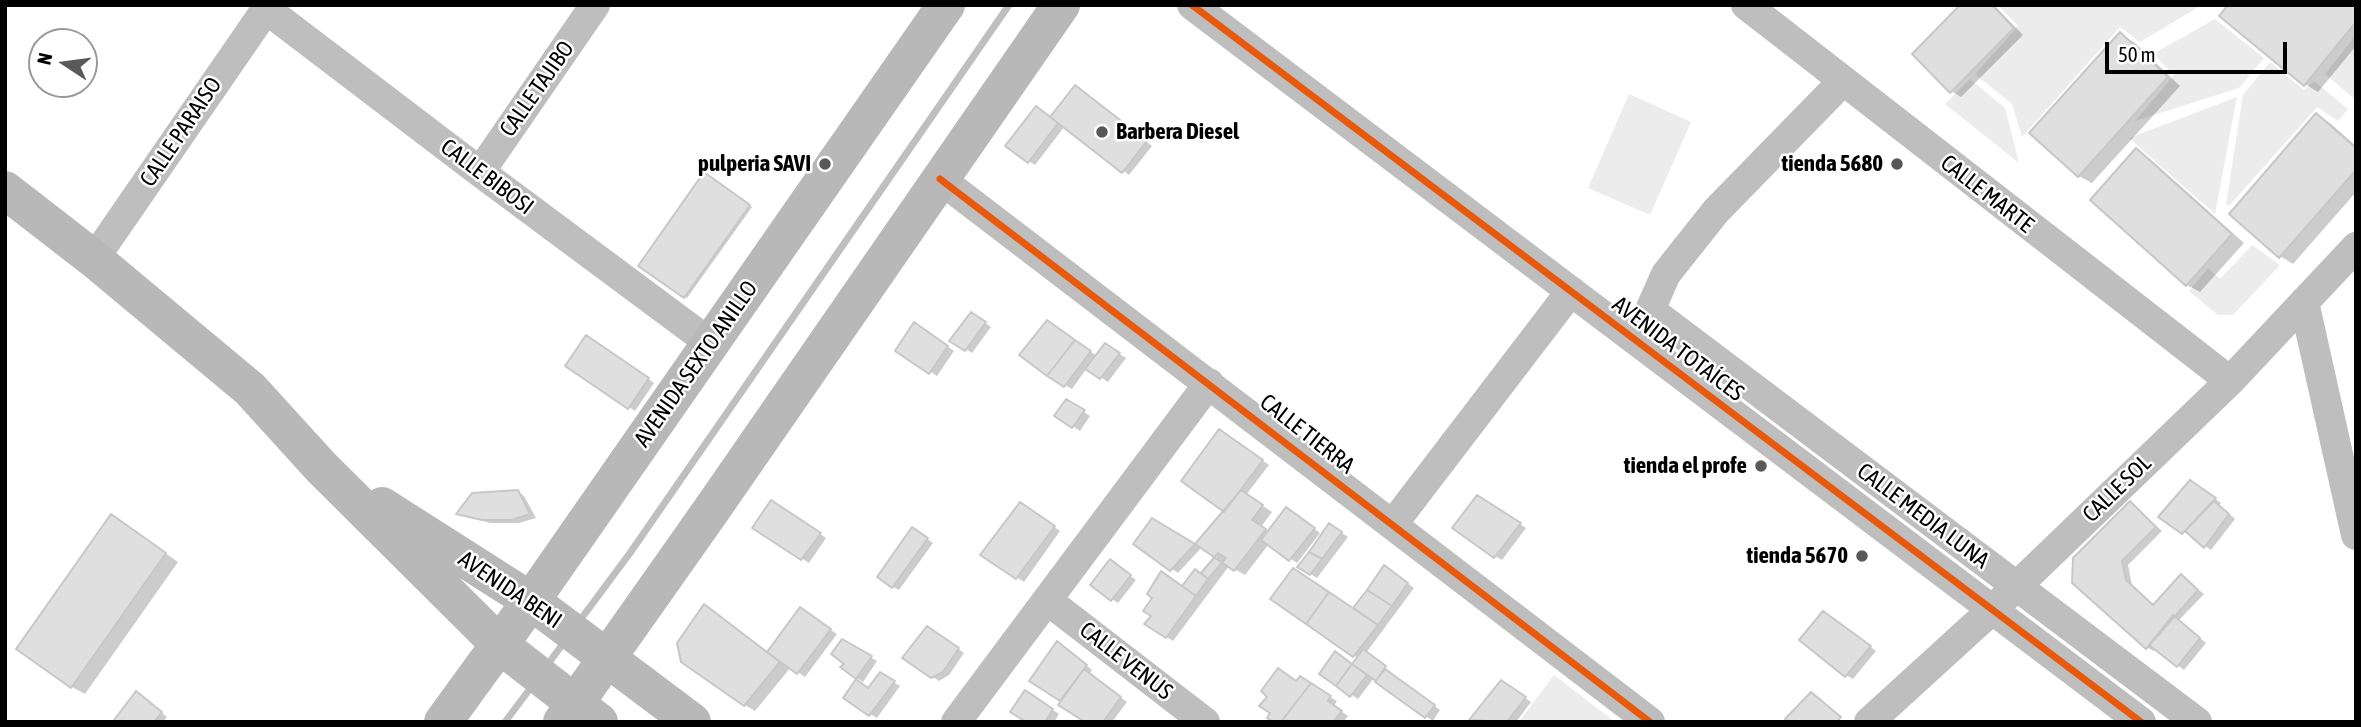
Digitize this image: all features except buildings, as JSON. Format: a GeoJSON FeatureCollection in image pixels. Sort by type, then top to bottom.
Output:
{"type":"FeatureCollection","features":[{"type":"Feature","properties":{"kind":"main road","name":"AVENIDA SEXTO ANILLO"},"geometry":{"type":"LineString","coordinates":[[443,722],[537,605],[710,343],[946,5]]}},
{"type":"Feature","properties":{"kind":"main road"},"geometry":{"type":"LineString","coordinates":[[575,710],[602,653],[1061,5]]}},
{"type":"Feature","properties":{"kind":"main road","name":"AVENIDA BENI"},"geometry":{"type":"LineString","coordinates":[[5,190],[94,259],[250,389],[321,467],[504,649],[575,710]]}},
{"type":"Feature","properties":{"kind":"main road","name":"AVENIDA BENI"},"geometry":{"type":"LineString","coordinates":[[321,467],[537,605],[692,722]]}},
{"type":"Feature","properties":{"kind":"street","name":"CALLE TAJIBO"},"geometry":{"type":"LineString","coordinates":[[480,172],[595,5]]}},
{"type":"Feature","properties":{"kind":"street","name":"AVENIDA TOTAÍCES"},"geometry":{"type":"LineString","coordinates":[[1192,5],[2141,722]]}},
{"type":"Feature","properties":{"kind":"street","name":"CALLE MARTE"},"geometry":{"type":"LineString","coordinates":[[1746,5],[2230,382]]}},
{"type":"Feature","properties":{"kind":"street","name":"CALLE BIBOSI"},"geometry":{"type":"LineString","coordinates":[[267,7],[480,172],[710,343]]}},
{"type":"Feature","properties":{"kind":"street","name":"CALLE PARAISO"},"geometry":{"type":"LineString","coordinates":[[94,259],[267,7]]}},
{"type":"Feature","properties":{"kind":"street"},"geometry":{"type":"LineString","coordinates":[[1635,342],[1667,274],[1716,211],[1842,82]]}},
{"type":"Feature","properties":{"kind":"street","name":"CALLE TIERRA"},"geometry":{"type":"LineString","coordinates":[[940,179],[1650,722]]}},
{"type":"Feature","properties":{"kind":"street","name":"CALLE SOL"},"geometry":{"type":"LineString","coordinates":[[1869,722],[2230,382],[2356,247]]}},
{"type":"Feature","properties":{"kind":"street"},"geometry":{"type":"LineString","coordinates":[[1392,524],[1571,291]]}},
{"type":"Feature","properties":{"kind":"street"},"geometry":{"type":"LineString","coordinates":[[2304,302],[2356,535]]}},
{"type":"Feature","properties":{"kind":"street","name":"CALLE MEDIA LUNA"},"geometry":{"type":"LineString","coordinates":[[1650,310],[2197,722]]}},
{"type":"Feature","properties":{"kind":"street"},"geometry":{"type":"LineString","coordinates":[[956,722],[1209,383]]}},
{"type":"Feature","properties":{"kind":"street","name":"CALLE VENUS"},"geometry":{"type":"LineString","coordinates":[[1047,600],[1205,722]]}},
{"type":"Feature","properties":{"kind":"shaded area"},"geometry":{"type":"Polygon","coordinates":[[[1998,5],[2202,5],[2140,42],[2120,27],[2022,137],[2012,104],[1975,74],[2018,26],[1998,5]]]}},
{"type":"Feature","properties":{"kind":"shaded area"},"geometry":{"type":"Polygon","coordinates":[[[2215,19],[2264,58],[2239,88],[2135,121],[2174,75],[2153,54],[2215,19]]]}},
{"type":"Feature","properties":{"kind":"shaded area"},"geometry":{"type":"Polygon","coordinates":[[[2356,35],[2356,100],[2325,74],[2356,35]]]}},
{"type":"Feature","properties":{"kind":"shaded area"},"geometry":{"type":"Polygon","coordinates":[[[2270,62],[2304,90],[2314,81],[2348,109],[2338,121],[2317,107],[2229,206],[2226,204],[2243,95],[2270,62]]]}},
{"type":"Feature","properties":{"kind":"shaded area"},"geometry":{"type":"Polygon","coordinates":[[[1970,79],[2005,108],[2019,163],[1945,104],[1970,79]]]}},
{"type":"Feature","properties":{"kind":"shaded area"},"geometry":{"type":"Polygon","coordinates":[[[1629,94],[1691,122],[1650,215],[1588,188],[1629,94]]]}},
{"type":"Feature","properties":{"kind":"shaded area"},"geometry":{"type":"Polygon","coordinates":[[[2237,97],[2215,214],[2129,138],[2237,97]]]}},
{"type":"Feature","properties":{"kind":"shaded area"},"geometry":{"type":"Polygon","coordinates":[[[2252,245],[2280,265],[2233,315],[2218,315],[2189,291],[2208,268],[2220,279],[2252,245]]]}},
{"type":"Feature","properties":{"kind":"shaded area"},"geometry":{"type":"Polygon","coordinates":[[[1554,675],[1615,722],[1519,722],[1554,675]]]}},
{"type":"Feature","properties":{"kind":"waterway"},"geometry":{"type":"LineString","coordinates":[[578,623],[630,553],[1009,5]]}},
{"type":"Feature","properties":{"kind":"waterway"},"geometry":{"type":"LineString","coordinates":[[545,668],[565,641]]}},
{"type":"Feature","properties":{"kind":"waterway"},"geometry":{"type":"LineString","coordinates":[[505,722],[532,686]]}},
{"type":"Feature","properties":{"kind":"cycle path"},"geometry":{"type":"LineString","coordinates":[[1192,5],[2141,722]]}},
{"type":"Feature","properties":{"kind":"cycle path"},"geometry":{"type":"LineString","coordinates":[[940,179],[1650,722]]}},
{"type":"Feature","properties":{"kind":"place","name":"Barbera Diesel"},"geometry":{"type":"Point","coordinates":[1102,132]}},
{"type":"Feature","properties":{"kind":"place","name":"pulperia SAVI"},"geometry":{"type":"Point","coordinates":[825,164]}},
{"type":"Feature","properties":{"kind":"place","name":"tienda 5680"},"geometry":{"type":"Point","coordinates":[1897,164]}},
{"type":"Feature","properties":{"kind":"place","name":"tienda el profe"},"geometry":{"type":"Point","coordinates":[1761,466]}},
{"type":"Feature","properties":{"kind":"place","name":"tienda 5670"},"geometry":{"type":"Point","coordinates":[1862,556]}}]}
